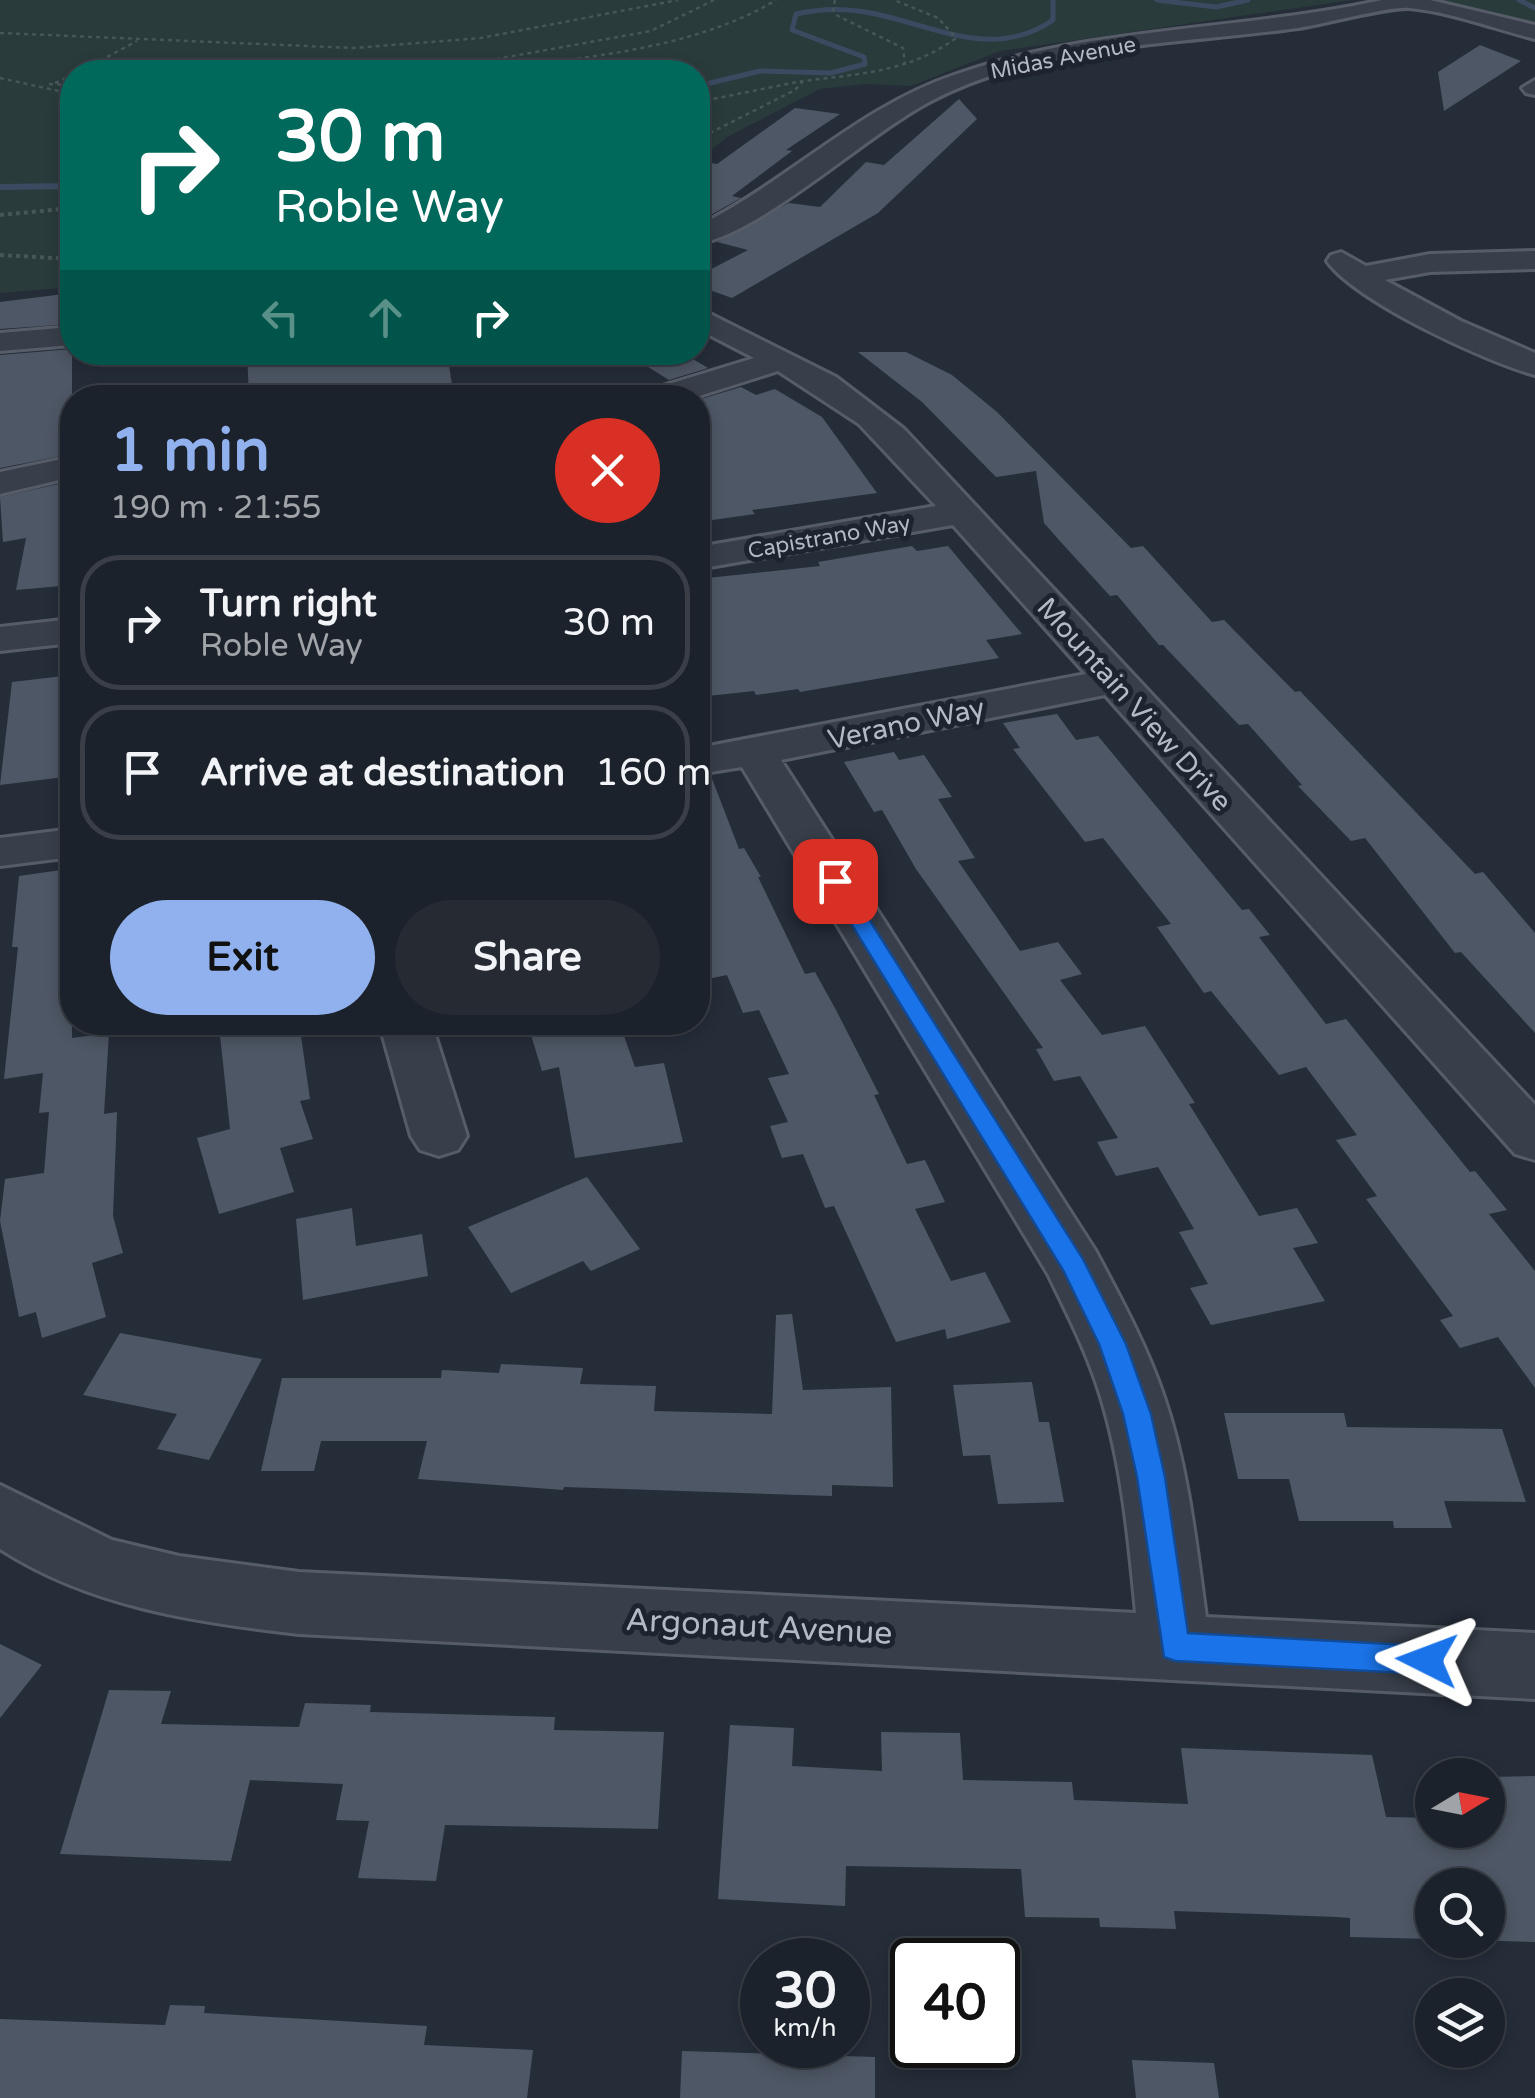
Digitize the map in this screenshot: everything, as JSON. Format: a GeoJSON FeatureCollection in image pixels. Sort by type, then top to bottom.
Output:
{"type":"FeatureCollection","features":[{"type":"Feature","properties":{"kind":"street"},"geometry":{"type":"LineString","coordinates":[[1409,0],[1535,32]]}},
{"type":"Feature","properties":{"kind":"street","name":"Midas Avenue"},"geometry":{"type":"LineString","coordinates":[[710,230],[760,204],[898,108],[982,72],[1086,49],[1409,0]]}},
{"type":"Feature","properties":{"kind":"street"},"geometry":{"type":"LineString","coordinates":[[1535,260],[1351,268],[1380,291],[1450,328],[1535,365]]}},
{"type":"Feature","properties":{"kind":"street","name":"Mountain View Drive"},"geometry":{"type":"LineString","coordinates":[[710,324],[864,409],[1535,1140]]}},
{"type":"Feature","properties":{"kind":"street"},"geometry":{"type":"LineString","coordinates":[[0,342],[60,337]]}},
{"type":"Feature","properties":{"kind":"street"},"geometry":{"type":"LineString","coordinates":[[699,385],[779,360]]}},
{"type":"Feature","properties":{"kind":"street"},"geometry":{"type":"LineString","coordinates":[[0,483],[60,470]]}},
{"type":"Feature","properties":{"kind":"street","name":"Capistrano Way"},"geometry":{"type":"LineString","coordinates":[[710,556],[961,513]]}},
{"type":"Feature","properties":{"kind":"street"},"geometry":{"type":"LineString","coordinates":[[0,639],[60,632]]}},
{"type":"Feature","properties":{"kind":"street","name":"Verano Way"},"geometry":{"type":"LineString","coordinates":[[710,759],[1114,681]]}},
{"type":"Feature","properties":{"kind":"street"},"geometry":{"type":"LineString","coordinates":[[755,753],[1074,1266],[1113,1344],[1137,1414],[1151,1477],[1175,1647]]}},
{"type":"Feature","properties":{"kind":"street"},"geometry":{"type":"LineString","coordinates":[[0,852],[60,844]]}},
{"type":"Feature","properties":{"kind":"street"},"geometry":{"type":"LineString","coordinates":[[409,1035],[440,1136]]}},
{"type":"Feature","properties":{"kind":"street","name":"Argonaut Avenue"},"geometry":{"type":"LineString","coordinates":[[0,1514],[67,1556],[122,1575],[188,1590],[281,1601],[1535,1666]]}},
{"type":"Feature","properties":{"kind":"path"},"geometry":{"type":"LineString","coordinates":[[0,33],[256,47],[378,46],[495,35],[678,0]]}},
{"type":"Feature","properties":{"kind":"path"},"geometry":{"type":"LineString","coordinates":[[491,60],[651,31],[714,0]]}},
{"type":"Feature","properties":{"kind":"path"},"geometry":{"type":"LineString","coordinates":[[553,60],[721,27],[760,12],[776,0]]}},
{"type":"Feature","properties":{"kind":"path"},"geometry":{"type":"LineString","coordinates":[[835,0],[833,10],[860,30],[896,43],[906,55],[905,66]]}},
{"type":"Feature","properties":{"kind":"path"},"geometry":{"type":"LineString","coordinates":[[710,99],[803,80],[865,75],[905,66],[952,42],[954,33],[920,7],[894,0]]}},
{"type":"Feature","properties":{"kind":"path"},"geometry":{"type":"LineString","coordinates":[[101,60],[138,40]]}},
{"type":"Feature","properties":{"kind":"path"},"geometry":{"type":"LineString","coordinates":[[0,80],[60,84]]}},
{"type":"Feature","properties":{"kind":"path"},"geometry":{"type":"LineString","coordinates":[[710,134],[795,90],[803,80]]}},
{"type":"Feature","properties":{"kind":"path"},"geometry":{"type":"LineString","coordinates":[[53,84],[60,81]]}},
{"type":"Feature","properties":{"kind":"path"},"geometry":{"type":"LineString","coordinates":[[32,83],[60,91]]}},
{"type":"Feature","properties":{"kind":"path"},"geometry":{"type":"LineString","coordinates":[[0,215],[60,209]]}},
{"type":"Feature","properties":{"kind":"path"},"geometry":{"type":"LineString","coordinates":[[0,255],[60,258]]}},
{"type":"Feature","properties":{"kind":"shaded area"},"geometry":{"type":"Polygon","coordinates":[[[0,0],[1352,0],[1000,51],[911,86],[865,84],[820,89],[727,137],[710,151],[710,60],[60,60],[60,288],[0,293],[0,0]]]}},
{"type":"Feature","properties":{"kind":"shaded area"},"geometry":{"type":"Polygon","coordinates":[[[1444,0],[1535,0],[1535,26],[1441,1],[1444,0]]]}},
{"type":"Feature","properties":{"kind":"building"},"geometry":{"type":"Polygon","coordinates":[[[1480,45],[1521,61],[1444,111],[1438,72],[1480,45]]]}},
{"type":"Feature","properties":{"kind":"building"},"geometry":{"type":"Polygon","coordinates":[[[959,99],[977,119],[878,213],[732,298],[710,290],[710,270],[748,250],[717,242],[789,203],[820,207],[866,162],[884,165],[959,99]]]}},
{"type":"Feature","properties":{"kind":"building"},"geometry":{"type":"Polygon","coordinates":[[[795,108],[840,114],[786,150],[792,151],[732,196],[741,198],[710,215],[710,163],[717,164],[795,108]]]}},
{"type":"Feature","properties":{"kind":"building"},"geometry":{"type":"Polygon","coordinates":[[[60,294],[60,325],[0,329],[0,302],[60,294]]]}},
{"type":"Feature","properties":{"kind":"building"},"geometry":{"type":"Polygon","coordinates":[[[60,350],[60,365],[72,365],[72,385],[60,385],[60,456],[0,468],[0,355],[60,350]]]}},
{"type":"Feature","properties":{"kind":"building"},"geometry":{"type":"Polygon","coordinates":[[[858,352],[906,352],[952,375],[997,412],[1131,548],[1143,546],[1212,622],[1224,620],[1295,692],[1300,691],[1475,874],[1483,872],[1535,933],[1535,1033],[1461,952],[1455,953],[1365,838],[1351,841],[1298,786],[1302,785],[1248,724],[1239,725],[1159,645],[1117,595],[1110,596],[1059,540],[1044,523],[1036,471],[996,477],[922,402],[858,352]]]}},
{"type":"Feature","properties":{"kind":"building"},"geometry":{"type":"Polygon","coordinates":[[[248,365],[449,365],[452,385],[248,385],[248,365]]]}},
{"type":"Feature","properties":{"kind":"building"},"geometry":{"type":"Polygon","coordinates":[[[645,365],[708,368],[669,380],[645,365]]]}},
{"type":"Feature","properties":{"kind":"building"},"geometry":{"type":"Polygon","coordinates":[[[741,387],[756,395],[775,389],[822,417],[877,493],[752,510],[755,514],[710,520],[710,396],[741,387]]]}},
{"type":"Feature","properties":{"kind":"building"},"geometry":{"type":"Polygon","coordinates":[[[60,484],[60,586],[16,590],[26,538],[3,542],[0,497],[60,484]]]}},
{"type":"Feature","properties":{"kind":"building"},"geometry":{"type":"Polygon","coordinates":[[[912,546],[917,551],[948,546],[1022,634],[986,640],[999,658],[800,692],[798,689],[710,696],[710,578],[820,566],[818,562],[912,546]]]}},
{"type":"Feature","properties":{"kind":"building"},"geometry":{"type":"Polygon","coordinates":[[[60,676],[60,778],[0,785],[12,682],[60,676]]]}},
{"type":"Feature","properties":{"kind":"building"},"geometry":{"type":"Polygon","coordinates":[[[1057,714],[1076,740],[1098,736],[1242,910],[1249,909],[1270,935],[1259,937],[1326,1024],[1346,1019],[1470,1172],[1475,1171],[1507,1210],[1489,1214],[1535,1271],[1535,1388],[1498,1337],[1460,1348],[1440,1320],[1453,1316],[1366,1199],[1377,1196],[1336,1140],[1357,1135],[1306,1067],[1279,1075],[1211,991],[1204,993],[1157,927],[1171,924],[1103,838],[1085,842],[1013,749],[1020,748],[1003,723],[1057,714]]]}},
{"type":"Feature","properties":{"kind":"building"},"geometry":{"type":"Polygon","coordinates":[[[894,752],[899,760],[924,755],[952,797],[938,799],[975,858],[958,861],[1020,951],[1058,942],[1082,974],[1060,980],[1102,1035],[1145,1026],[1195,1103],[1189,1104],[1259,1216],[1297,1208],[1318,1243],[1293,1248],[1325,1301],[1211,1325],[1190,1288],[1208,1284],[1179,1232],[1194,1229],[1158,1167],[1116,1176],[1097,1142],[1118,1138],[1080,1076],[1054,1081],[1036,1049],[1043,1048],[916,869],[882,810],[874,812],[844,762],[894,752]]]}},
{"type":"Feature","properties":{"kind":"building"},"geometry":{"type":"Polygon","coordinates":[[[710,776],[739,849],[744,848],[761,877],[805,974],[815,972],[836,1010],[879,1094],[874,1095],[907,1164],[925,1160],[945,1202],[915,1209],[951,1281],[985,1272],[1011,1322],[947,1339],[945,1329],[896,1342],[834,1206],[825,1208],[803,1154],[782,1158],[770,1126],[788,1122],[768,1078],[789,1074],[759,1010],[743,1013],[727,975],[710,979],[710,776]]]}},
{"type":"Feature","properties":{"kind":"building"},"geometry":{"type":"Polygon","coordinates":[[[60,870],[60,1035],[109,1035],[104,1114],[117,1112],[113,1216],[123,1253],[92,1263],[106,1317],[42,1338],[36,1312],[19,1317],[0,1221],[5,1179],[44,1173],[49,1112],[39,1113],[43,1073],[4,1079],[18,947],[12,947],[19,876],[60,870]]]}},
{"type":"Feature","properties":{"kind":"building"},"geometry":{"type":"Polygon","coordinates":[[[220,1035],[301,1035],[310,1099],[300,1101],[313,1139],[280,1148],[294,1192],[219,1214],[197,1138],[230,1129],[220,1035]]]}},
{"type":"Feature","properties":{"kind":"building"},"geometry":{"type":"Polygon","coordinates":[[[531,1035],[624,1035],[635,1067],[664,1063],[683,1142],[575,1158],[559,1067],[542,1071],[531,1035]]]}},
{"type":"Feature","properties":{"kind":"building"},"geometry":{"type":"Polygon","coordinates":[[[587,1177],[640,1249],[591,1271],[583,1261],[511,1293],[468,1227],[587,1177]]]}},
{"type":"Feature","properties":{"kind":"building"},"geometry":{"type":"Polygon","coordinates":[[[352,1208],[356,1246],[422,1234],[428,1276],[303,1300],[296,1219],[352,1208]]]}},
{"type":"Feature","properties":{"kind":"building"},"geometry":{"type":"Polygon","coordinates":[[[792,1314],[803,1390],[891,1387],[893,1487],[832,1485],[832,1496],[564,1487],[563,1490],[418,1479],[427,1441],[321,1441],[314,1471],[261,1471],[282,1378],[441,1378],[442,1370],[499,1373],[501,1364],[583,1368],[580,1384],[656,1386],[654,1411],[772,1414],[776,1315],[792,1314]]]}},
{"type":"Feature","properties":{"kind":"building"},"geometry":{"type":"Polygon","coordinates":[[[120,1333],[262,1359],[209,1460],[157,1449],[177,1414],[83,1395],[120,1333]]]}},
{"type":"Feature","properties":{"kind":"building"},"geometry":{"type":"Polygon","coordinates":[[[1032,1382],[1039,1422],[1049,1422],[1064,1502],[998,1504],[990,1455],[963,1456],[953,1385],[1032,1382]]]}},
{"type":"Feature","properties":{"kind":"building"},"geometry":{"type":"Polygon","coordinates":[[[1224,1413],[1344,1413],[1347,1427],[1502,1429],[1526,1502],[1444,1501],[1452,1528],[1394,1528],[1393,1521],[1299,1521],[1289,1479],[1238,1479],[1224,1413]]]}},
{"type":"Feature","properties":{"kind":"building"},"geometry":{"type":"Polygon","coordinates":[[[0,1644],[42,1665],[0,1718],[0,1644]]]}},
{"type":"Feature","properties":{"kind":"building"},"geometry":{"type":"Polygon","coordinates":[[[109,1690],[171,1691],[161,1724],[299,1727],[305,1703],[371,1705],[370,1712],[555,1717],[554,1730],[664,1732],[658,1829],[445,1825],[436,1881],[358,1878],[369,1821],[336,1820],[343,1784],[250,1780],[231,1861],[60,1854],[109,1690]]]}},
{"type":"Feature","properties":{"kind":"building"},"geometry":{"type":"Polygon","coordinates":[[[730,1725],[794,1728],[792,1766],[882,1771],[881,1732],[960,1733],[963,1780],[1072,1782],[1074,1800],[1188,1804],[1181,1748],[1372,1755],[1386,1817],[1415,1818],[1415,1848],[1505,1848],[1505,1777],[1535,1776],[1535,1942],[1505,1941],[1505,1868],[1415,1868],[1415,1939],[1350,1937],[1350,1918],[1337,1917],[1174,1911],[1176,1929],[1100,1927],[1099,1918],[1025,1917],[1021,1869],[846,1866],[845,1906],[718,1899],[730,1725]]]}},
{"type":"Feature","properties":{"kind":"building"},"geometry":{"type":"Polygon","coordinates":[[[170,2005],[205,2006],[204,2013],[427,2026],[424,2045],[533,2050],[527,2098],[0,2098],[0,2019],[165,2025],[170,2005]]]}},
{"type":"Feature","properties":{"kind":"building"},"geometry":{"type":"Polygon","coordinates":[[[682,2051],[740,2053],[740,2068],[870,2068],[870,2057],[875,2057],[875,2098],[680,2098],[682,2051]]]}},
{"type":"Feature","properties":{"kind":"building"},"geometry":{"type":"Polygon","coordinates":[[[1132,2060],[1214,2063],[1219,2098],[1136,2098],[1132,2060]]]}},
{"type":"Feature","properties":{"kind":"waterway"},"geometry":{"type":"LineString","coordinates":[[710,83],[760,71],[831,73],[865,64],[864,57],[792,30],[796,14],[856,11],[959,36],[1006,38],[1053,20],[1053,0]]}},
{"type":"Feature","properties":{"kind":"waterway"},"geometry":{"type":"LineString","coordinates":[[1157,0],[1216,7],[1248,0]]}},
{"type":"Feature","properties":{"kind":"waterway"},"geometry":{"type":"LineString","coordinates":[[1519,0],[1535,8]]}},
{"type":"Feature","properties":{"kind":"waterway"},"geometry":{"type":"LineString","coordinates":[[0,187],[60,186]]}},
{"type":"Feature","properties":{"kind":"route"},"geometry":{"type":"LineString","coordinates":[[835,881],[1074,1266],[1113,1344],[1137,1414],[1151,1477],[1175,1647],[1427,1660]]}}]}
